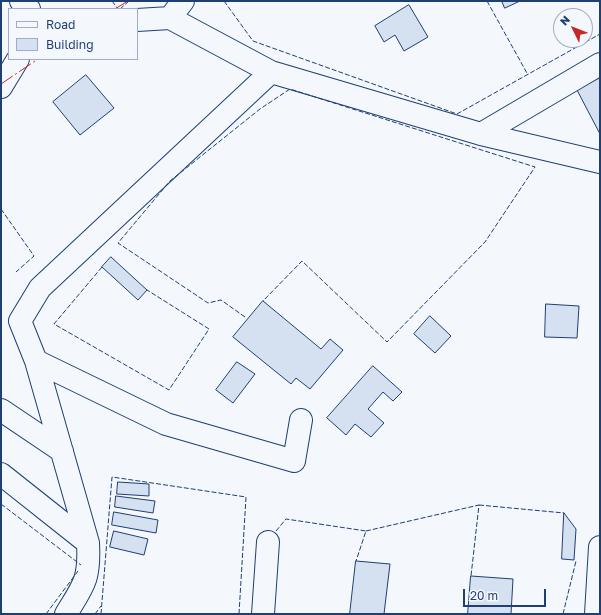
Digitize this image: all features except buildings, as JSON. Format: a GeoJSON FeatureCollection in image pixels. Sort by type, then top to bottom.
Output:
{"type":"FeatureCollection","features":[{"type":"Feature","properties":{"kind":"street"},"geometry":{"type":"LineString","coordinates":[[170,18],[184,1]]}},
{"type":"Feature","properties":{"kind":"street"},"geometry":{"type":"LineString","coordinates":[[138,20],[170,18],[271,72],[481,134],[600,162]]}},
{"type":"Feature","properties":{"kind":"street"},"geometry":{"type":"LineString","coordinates":[[1,87],[17,60]]}},
{"type":"Feature","properties":{"kind":"street"},"geometry":{"type":"LineString","coordinates":[[481,134],[600,64]]}},
{"type":"Feature","properties":{"kind":"street"},"geometry":{"type":"LineString","coordinates":[[66,614],[85,582],[89,563],[88,543],[36,361],[20,321],[40,288],[271,72]]}},
{"type":"Feature","properties":{"kind":"street"},"geometry":{"type":"LineString","coordinates":[[36,361],[166,424],[294,461],[301,420]]}},
{"type":"Feature","properties":{"kind":"street"},"geometry":{"type":"LineString","coordinates":[[1,410],[62,451]]}},
{"type":"Feature","properties":{"kind":"street"},"geometry":{"type":"LineString","coordinates":[[1,474],[88,543]]}},
{"type":"Feature","properties":{"kind":"street"},"geometry":{"type":"LineString","coordinates":[[263,614],[268,542]]}},
{"type":"Feature","properties":{"kind":"street"},"geometry":{"type":"LineString","coordinates":[[596,614],[600,547]]}},
{"type":"Feature","properties":{"kind":"fence"},"geometry":{"type":"LineString","coordinates":[[112,1],[117,8]]}},
{"type":"Feature","properties":{"kind":"fence"},"geometry":{"type":"LineString","coordinates":[[121,8],[129,1]]}},
{"type":"Feature","properties":{"kind":"fence"},"geometry":{"type":"LineString","coordinates":[[224,1],[253,41],[457,114],[600,34]]}},
{"type":"Feature","properties":{"kind":"fence"},"geometry":{"type":"LineString","coordinates":[[487,1],[528,75]]}},
{"type":"Feature","properties":{"kind":"fence"},"geometry":{"type":"LineString","coordinates":[[245,317],[221,300],[208,303],[118,243],[170,181],[260,109],[290,89],[535,167],[485,242],[387,342],[302,261],[263,301]]}},
{"type":"Feature","properties":{"kind":"fence"},"geometry":{"type":"LineString","coordinates":[[1,209],[34,256],[16,272]]}},
{"type":"Feature","properties":{"kind":"fence"},"geometry":{"type":"LineString","coordinates":[[102,267],[54,324],[169,390],[209,329],[147,290]]}},
{"type":"Feature","properties":{"kind":"fence"},"geometry":{"type":"LineString","coordinates":[[101,614],[112,477],[246,497],[239,614]]}},
{"type":"Feature","properties":{"kind":"fence"},"geometry":{"type":"LineString","coordinates":[[1,504],[81,565]]}},
{"type":"Feature","properties":{"kind":"fence"},"geometry":{"type":"LineString","coordinates":[[479,505],[564,513]]}},
{"type":"Feature","properties":{"kind":"fence"},"geometry":{"type":"LineString","coordinates":[[366,531],[479,505],[471,576]]}},
{"type":"Feature","properties":{"kind":"fence"},"geometry":{"type":"LineString","coordinates":[[276,531],[286,519],[366,531],[356,561]]}},
{"type":"Feature","properties":{"kind":"fence"},"geometry":{"type":"LineString","coordinates":[[563,614],[576,561]]}},
{"type":"Feature","properties":{"kind":"fence"},"geometry":{"type":"LineString","coordinates":[[46,614],[78,571]]}},
{"type":"Feature","properties":{"kind":"fence"},"geometry":{"type":"LineString","coordinates":[[95,614],[101,606]]}},
{"type":"Feature","properties":{"kind":"power"},"geometry":{"type":"LineString","coordinates":[[117,8],[128,1]]}},
{"type":"Feature","properties":{"kind":"power"},"geometry":{"type":"LineString","coordinates":[[1,84],[37,60]]}}]}
